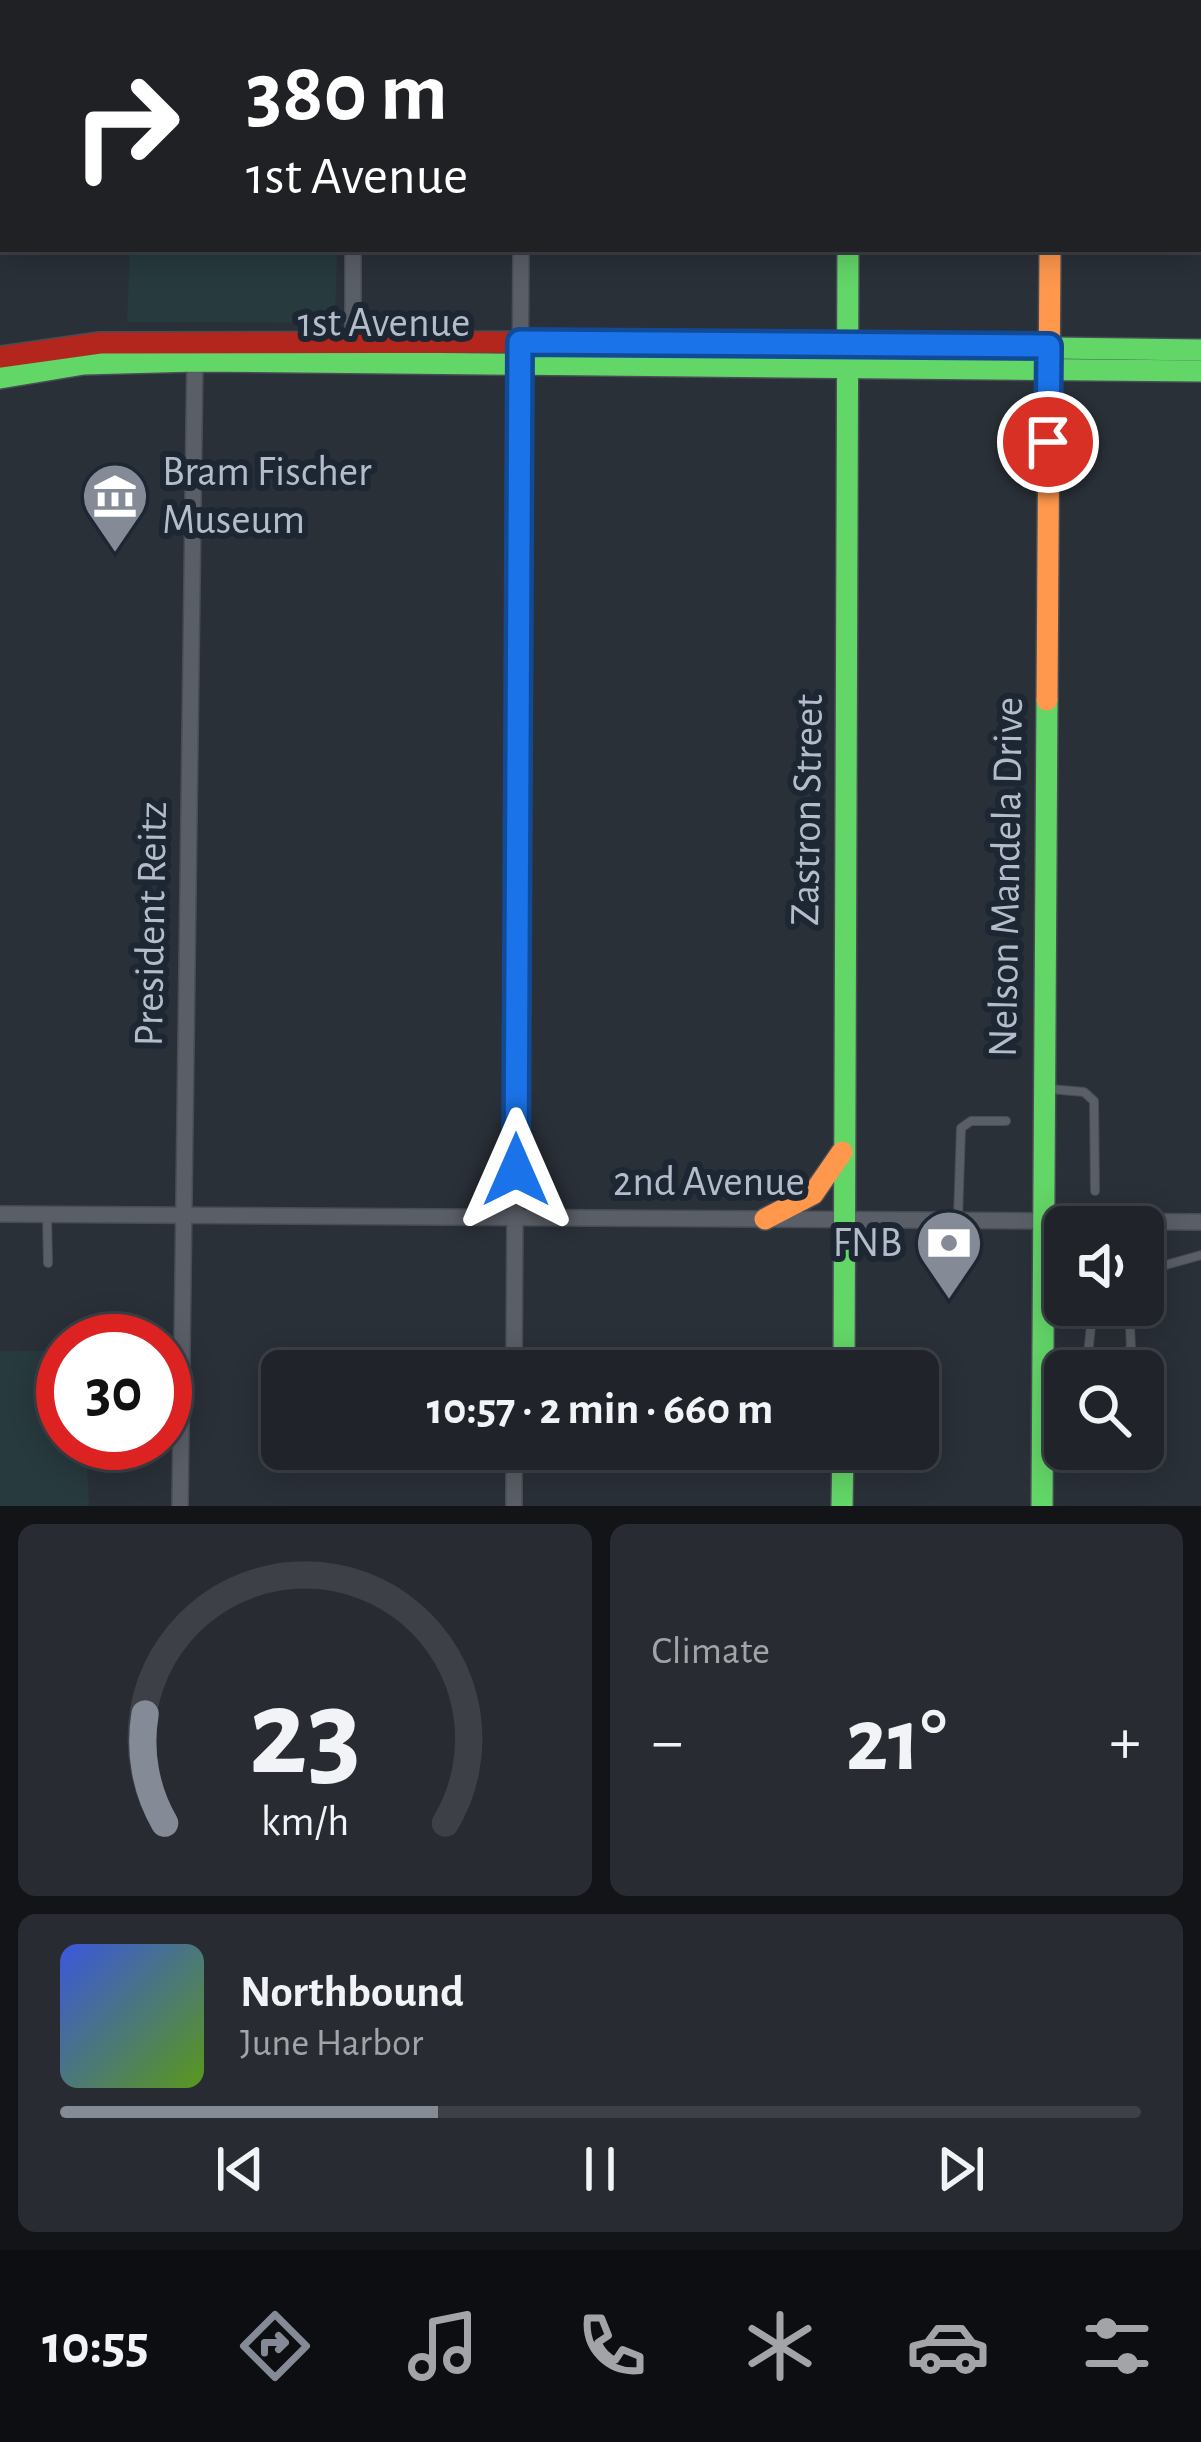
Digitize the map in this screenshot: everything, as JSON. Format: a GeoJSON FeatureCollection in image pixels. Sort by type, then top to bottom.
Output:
{"type":"FeatureCollection","features":[{"type":"Feature","properties":{"kind":"main road","name":"Zastron Street"},"geometry":{"type":"LineString","coordinates":[[844,1350],[848,252]]}},
{"type":"Feature","properties":{"kind":"main road","name":"Nelson Mandela Drive"},"geometry":{"type":"LineString","coordinates":[[1042,1506],[1050,252]]}},
{"type":"Feature","properties":{"kind":"main road","name":"1st Avenue"},"geometry":{"type":"LineString","coordinates":[[6,362],[84,364],[195,352],[520,352],[849,342],[1201,371]]}},
{"type":"Feature","properties":{"kind":"main road","name":"1st Avenue"},"geometry":{"type":"LineString","coordinates":[[520,352],[848,366],[1201,350]]}},
{"type":"Feature","properties":{"kind":"main road"},"geometry":{"type":"LineString","coordinates":[[765,1219],[813,1193],[842,1152]]}},
{"type":"Feature","properties":{"kind":"main road"},"geometry":{"type":"LineString","coordinates":[[842,1506],[843,1470]]}},
{"type":"Feature","properties":{"kind":"street"},"geometry":{"type":"LineString","coordinates":[[353,252],[353,354]]}},
{"type":"Feature","properties":{"kind":"street"},"geometry":{"type":"LineString","coordinates":[[514,1350],[521,252]]}},
{"type":"Feature","properties":{"kind":"street","name":"President Reitz"},"geometry":{"type":"LineString","coordinates":[[177,1314],[184,1216],[195,352]]}},
{"type":"Feature","properties":{"kind":"street","name":"2nd Avenue"},"geometry":{"type":"LineString","coordinates":[[0,1214],[1043,1220]]}},
{"type":"Feature","properties":{"kind":"street","name":"2nd Avenue"},"geometry":{"type":"LineString","coordinates":[[1164,1221],[1201,1222]]}},
{"type":"Feature","properties":{"kind":"street","name":"President Reitz"},"geometry":{"type":"LineString","coordinates":[[179,1470],[180,1506]]}},
{"type":"Feature","properties":{"kind":"street"},"geometry":{"type":"LineString","coordinates":[[514,1470],[514,1506]]}},
{"type":"Feature","properties":{"kind":"lane"},"geometry":{"type":"LineString","coordinates":[[1043,1088],[1084,1092],[1094,1101],[1095,1191]]}},
{"type":"Feature","properties":{"kind":"lane"},"geometry":{"type":"LineString","coordinates":[[958,1220],[961,1128],[971,1121],[1006,1121]]}},
{"type":"Feature","properties":{"kind":"lane"},"geometry":{"type":"LineString","coordinates":[[47,1215],[48,1263]]}},
{"type":"Feature","properties":{"kind":"lane"},"geometry":{"type":"LineString","coordinates":[[1164,1265],[1201,1255]]}},
{"type":"Feature","properties":{"kind":"lane"},"geometry":{"type":"LineString","coordinates":[[1043,1363],[1088,1355],[1091,1326]]}},
{"type":"Feature","properties":{"kind":"green space"},"geometry":{"type":"Polygon","coordinates":[[[130,252],[337,252],[335,323],[127,322],[130,252]]]}},
{"type":"Feature","properties":{"kind":"green space"},"geometry":{"type":"Polygon","coordinates":[[[0,1351],[36,1351],[36,1470],[87,1470],[89,1506],[0,1506],[0,1351]]]}},
{"type":"Feature","properties":{"kind":"traffic: fast"},"geometry":{"type":"LineString","coordinates":[[844,1350],[848,252]]}},
{"type":"Feature","properties":{"kind":"traffic: fast"},"geometry":{"type":"LineString","coordinates":[[591,342],[1201,350]]}},
{"type":"Feature","properties":{"kind":"traffic: fast"},"geometry":{"type":"LineString","coordinates":[[0,378],[84,364],[195,361],[1201,371]]}},
{"type":"Feature","properties":{"kind":"traffic: fast"},"geometry":{"type":"LineString","coordinates":[[1042,1506],[1047,700]]}},
{"type":"Feature","properties":{"kind":"traffic: fast"},"geometry":{"type":"LineString","coordinates":[[842,1506],[843,1470]]}},
{"type":"Feature","properties":{"kind":"traffic: slow"},"geometry":{"type":"LineString","coordinates":[[1047,700],[1050,252]]}},
{"type":"Feature","properties":{"kind":"traffic: slow"},"geometry":{"type":"LineString","coordinates":[[765,1219],[813,1194],[842,1152]]}},
{"type":"Feature","properties":{"kind":"traffic: jam"},"geometry":{"type":"LineString","coordinates":[[0,357],[100,343],[591,342]]}},
{"type":"Feature","properties":{"kind":"place","name":"Bram Fischer Museum"},"geometry":{"type":"Point","coordinates":[115,555]}},
{"type":"Feature","properties":{"kind":"place","name":"FNB"},"geometry":{"type":"Point","coordinates":[949,1302]}},
{"type":"Feature","properties":{"kind":"route"},"geometry":{"type":"LineString","coordinates":[[516,1170],[520,342],[1049,346],[1048,442]]}}]}
